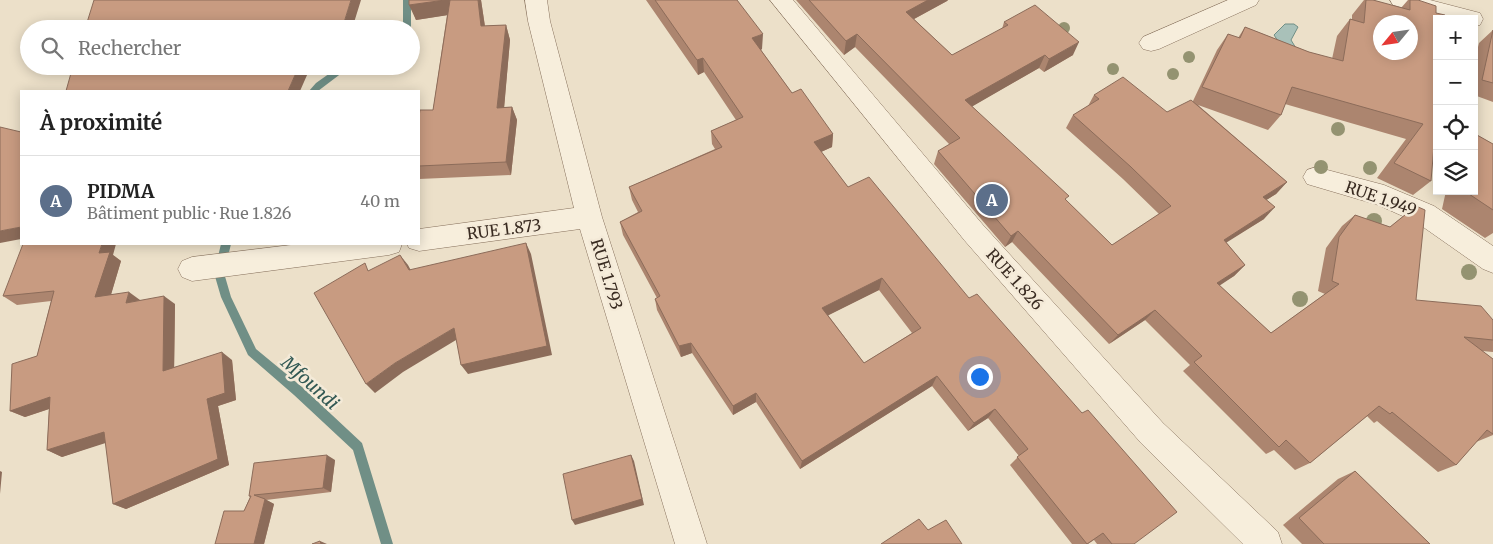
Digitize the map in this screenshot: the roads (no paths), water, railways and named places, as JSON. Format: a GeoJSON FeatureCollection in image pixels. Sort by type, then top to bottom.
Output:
{"type":"FeatureCollection","features":[{"type":"Feature","properties":{"kind":"street","name":"RUE 1.793"},"geometry":{"type":"LineString","coordinates":[[536,0],[539,21],[589,218],[692,544]]}},
{"type":"Feature","properties":{"kind":"street","name":"RUE 1.826"},"geometry":{"type":"LineString","coordinates":[[781,0],[974,233],[1152,433],[1266,544]]}},
{"type":"Feature","properties":{"kind":"street"},"geometry":{"type":"LineString","coordinates":[[1151,43],[1248,0]]}},
{"type":"Feature","properties":{"kind":"street"},"geometry":{"type":"LineString","coordinates":[[1401,0],[1458,15]]}},
{"type":"Feature","properties":{"kind":"street"},"geometry":{"type":"LineString","coordinates":[[1478,20],[1493,24]]}},
{"type":"Feature","properties":{"kind":"street","name":"RUE 1.949"},"geometry":{"type":"LineString","coordinates":[[1316,177],[1384,196],[1425,214],[1493,260]]}},
{"type":"Feature","properties":{"kind":"street","name":"RUE 1.873"},"geometry":{"type":"LineString","coordinates":[[420,240],[589,218]]}},
{"type":"Feature","properties":{"kind":"street"},"geometry":{"type":"LineString","coordinates":[[192,269],[381,245]]}},
{"type":"Feature","properties":{"kind":"water"},"geometry":{"type":"Polygon","coordinates":[[[1285,24],[1294,24],[1298,27],[1291,40],[1299,53],[1282,47],[1274,35],[1285,24]]]}},
{"type":"Feature","properties":{"kind":"waterway","name":"Mfoundi"},"geometry":{"type":"LineString","coordinates":[[407,0],[407,20]]}},
{"type":"Feature","properties":{"kind":"waterway","name":"Mfoundi"},"geometry":{"type":"LineString","coordinates":[[314,90],[334,75]]}},
{"type":"Feature","properties":{"kind":"waterway","name":"Mfoundi"},"geometry":{"type":"LineString","coordinates":[[226,245],[219,273],[226,297],[252,352],[298,391],[358,447],[387,544]]}},
{"type":"Feature","properties":{"kind":"place","name":"PIDMA"},"geometry":{"type":"Point","coordinates":[992,200]}}]}
